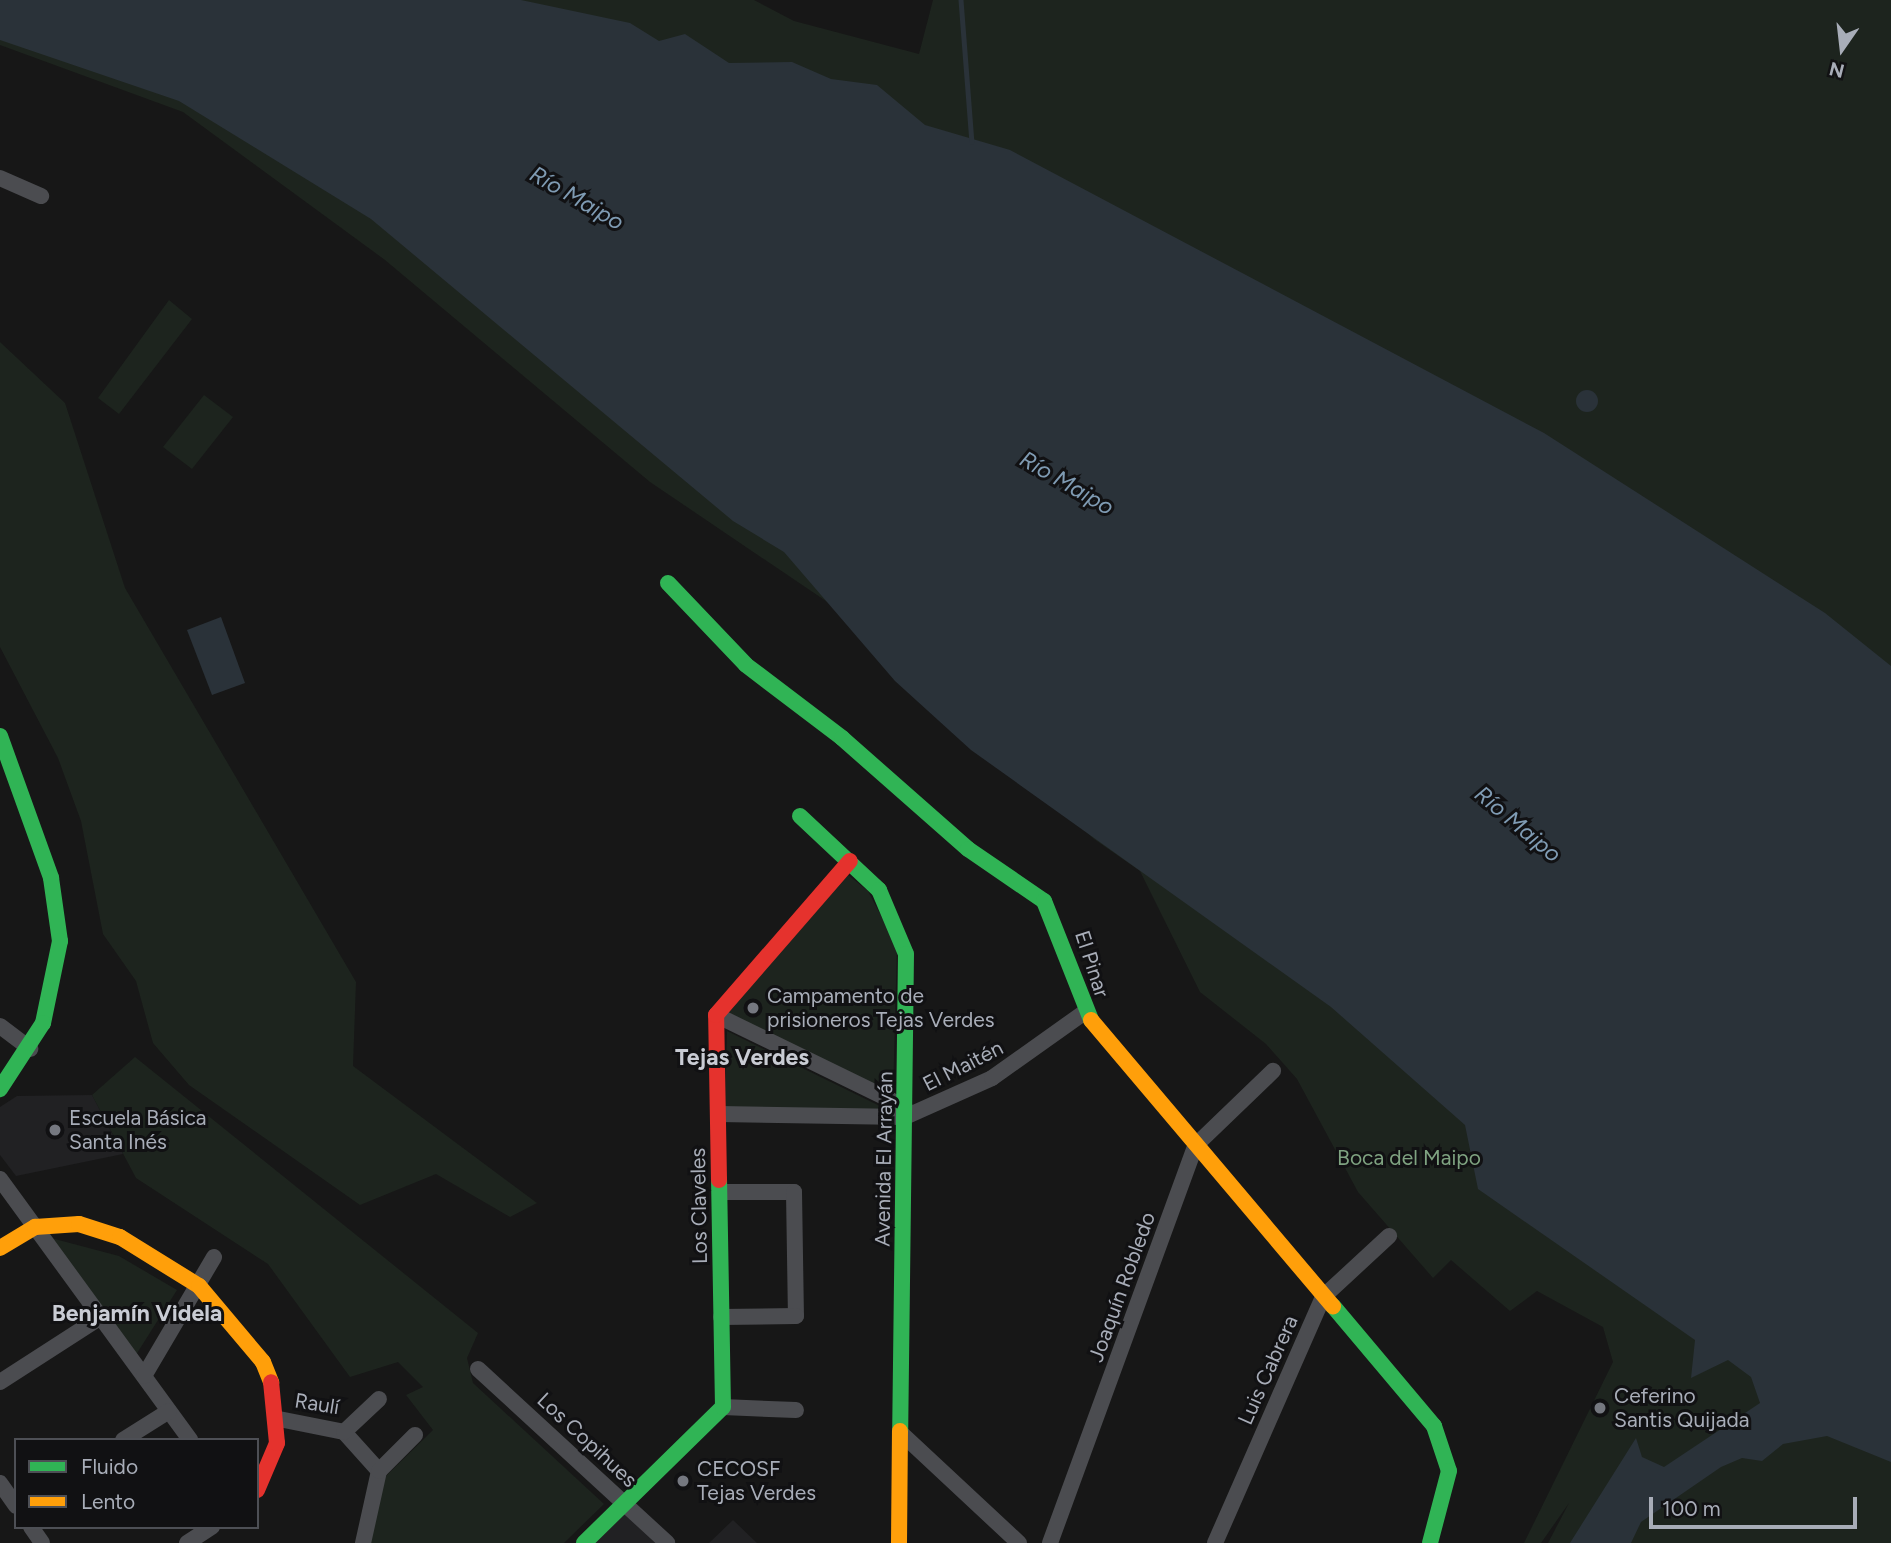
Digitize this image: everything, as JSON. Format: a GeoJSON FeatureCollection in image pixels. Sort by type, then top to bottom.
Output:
{"type":"FeatureCollection","features":[{"type":"Feature","properties":{"kind":"street"},"geometry":{"type":"LineString","coordinates":[[0,178],[41,196]]}},
{"type":"Feature","properties":{"kind":"street","name":"El Pinar"},"geometry":{"type":"LineString","coordinates":[[668,583],[746,665],[842,738],[968,849],[1044,901],[1085,1012],[1434,1426],[1448,1460],[1447,1492],[1430,1543]]}},
{"type":"Feature","properties":{"kind":"street"},"geometry":{"type":"LineString","coordinates":[[0,736],[34,822],[59,920],[55,983],[30,1049],[0,1089]]}},
{"type":"Feature","properties":{"kind":"street","name":"Avenida El Arrayán"},"geometry":{"type":"LineString","coordinates":[[800,816],[879,890],[902,936],[905,1112],[899,1543]]}},
{"type":"Feature","properties":{"kind":"street"},"geometry":{"type":"LineString","coordinates":[[850,861],[716,1014],[905,1112]]}},
{"type":"Feature","properties":{"kind":"street","name":"El Maitén"},"geometry":{"type":"LineString","coordinates":[[719,1114],[905,1112],[1000,1073],[1085,1012]]}},
{"type":"Feature","properties":{"kind":"street","name":"Los Claveles"},"geometry":{"type":"LineString","coordinates":[[716,1014],[723,1407]]}},
{"type":"Feature","properties":{"kind":"street"},"geometry":{"type":"LineString","coordinates":[[0,1026],[30,1049]]}},
{"type":"Feature","properties":{"kind":"street","name":"Joaquín Robledo"},"geometry":{"type":"LineString","coordinates":[[1051,1543],[1196,1145],[1273,1071]]}},
{"type":"Feature","properties":{"kind":"street"},"geometry":{"type":"LineString","coordinates":[[0,1179],[188,1438]]}},
{"type":"Feature","properties":{"kind":"street"},"geometry":{"type":"LineString","coordinates":[[721,1192],[794,1192],[796,1316],[721,1317]]}},
{"type":"Feature","properties":{"kind":"street"},"geometry":{"type":"LineString","coordinates":[[0,1248],[35,1227],[65,1223],[107,1231],[199,1286],[263,1362],[279,1419],[273,1458],[259,1486]]}},
{"type":"Feature","properties":{"kind":"street","name":"Luis Cabrera"},"geometry":{"type":"LineString","coordinates":[[1215,1543],[1323,1297],[1389,1236]]}},
{"type":"Feature","properties":{"kind":"street"},"geometry":{"type":"LineString","coordinates":[[144,1376],[214,1257]]}},
{"type":"Feature","properties":{"kind":"street"},"geometry":{"type":"LineString","coordinates":[[0,1382],[101,1317]]}},
{"type":"Feature","properties":{"kind":"street","name":"Los Copihues"},"geometry":{"type":"LineString","coordinates":[[478,1369],[667,1543]]}},
{"type":"Feature","properties":{"kind":"street","name":"Raulí"},"geometry":{"type":"LineString","coordinates":[[279,1419],[344,1432],[379,1399]]}},
{"type":"Feature","properties":{"kind":"street"},"geometry":{"type":"LineString","coordinates":[[584,1543],[723,1407],[796,1410]]}},
{"type":"Feature","properties":{"kind":"street"},"geometry":{"type":"LineString","coordinates":[[126,1438],[169,1412]]}},
{"type":"Feature","properties":{"kind":"street"},"geometry":{"type":"LineString","coordinates":[[344,1432],[379,1471]]}},
{"type":"Feature","properties":{"kind":"street"},"geometry":{"type":"LineString","coordinates":[[902,1434],[1018,1543]]}},
{"type":"Feature","properties":{"kind":"street"},"geometry":{"type":"LineString","coordinates":[[363,1543],[379,1471],[415,1435]]}},
{"type":"Feature","properties":{"kind":"street"},"geometry":{"type":"LineString","coordinates":[[0,1483],[14,1503]]}},
{"type":"Feature","properties":{"kind":"street"},"geometry":{"type":"LineString","coordinates":[[187,1543],[209,1529]]}},
{"type":"Feature","properties":{"kind":"shaded area","name":"Escuela Básica Santa Inés"},"geometry":{"type":"Polygon","coordinates":[[[92,1095],[123,1154],[16,1176],[0,1155],[0,1107],[17,1096],[92,1095]]]}},
{"type":"Feature","properties":{"kind":"shaded area"},"geometry":{"type":"Polygon","coordinates":[[[625,1511],[660,1543],[594,1543],[625,1511]]]}},
{"type":"Feature","properties":{"kind":"shaded area"},"geometry":{"type":"Polygon","coordinates":[[[733,1520],[757,1543],[709,1543],[733,1520]]]}},
{"type":"Feature","properties":{"kind":"green space","name":"Boca del Maipo"},"geometry":{"type":"Polygon","coordinates":[[[0,0],[754,0],[794,21],[919,54],[933,0],[1891,0],[1891,1543],[1548,1543],[1569,1503],[1541,1543],[1524,1543],[1613,1362],[1603,1327],[1537,1291],[1510,1311],[1451,1260],[1433,1278],[1358,1192],[1297,1079],[1266,1044],[1200,992],[1140,871],[1094,839],[851,618],[650,482],[385,260],[183,112],[0,45],[0,0]]]}},
{"type":"Feature","properties":{"kind":"green space"},"geometry":{"type":"Polygon","coordinates":[[[169,300],[192,319],[119,414],[98,398],[169,300]]]}},
{"type":"Feature","properties":{"kind":"green space"},"geometry":{"type":"Polygon","coordinates":[[[0,342],[65,403],[125,588],[356,982],[353,1066],[537,1203],[510,1217],[436,1174],[360,1205],[189,1085],[153,1043],[136,981],[103,934],[81,821],[58,758],[0,647],[0,342]]]}},
{"type":"Feature","properties":{"kind":"green space"},"geometry":{"type":"Polygon","coordinates":[[[204,395],[233,417],[192,469],[163,447],[204,395]]]}},
{"type":"Feature","properties":{"kind":"green space"},"geometry":{"type":"Polygon","coordinates":[[[848,875],[868,891],[897,946],[893,1095],[727,1013],[848,875]]]}},
{"type":"Feature","properties":{"kind":"green space"},"geometry":{"type":"Polygon","coordinates":[[[727,1031],[890,1111],[725,1108],[727,1031]]]}},
{"type":"Feature","properties":{"kind":"green space"},"geometry":{"type":"Polygon","coordinates":[[[135,1057],[478,1333],[467,1358],[473,1383],[604,1504],[564,1543],[369,1543],[384,1478],[433,1430],[406,1395],[423,1387],[398,1362],[350,1377],[268,1264],[136,1178],[92,1095],[135,1057]]]}},
{"type":"Feature","properties":{"kind":"green space"},"geometry":{"type":"Polygon","coordinates":[[[51,1238],[119,1256],[177,1290],[134,1358],[51,1238]]]}},
{"type":"Feature","properties":{"kind":"water","name":"Río Maipo"},"geometry":{"type":"Polygon","coordinates":[[[0,0],[521,0],[630,23],[659,41],[685,34],[729,63],[792,62],[831,79],[877,85],[925,125],[1010,150],[1544,433],[1825,613],[1891,666],[1891,1462],[1827,1436],[1783,1444],[1762,1461],[1742,1458],[1721,1467],[1641,1522],[1631,1543],[1570,1543],[1636,1438],[1642,1457],[1664,1467],[1760,1403],[1751,1377],[1728,1360],[1691,1378],[1695,1340],[1478,1189],[1465,1125],[1331,1007],[971,750],[895,681],[784,552],[733,521],[371,219],[179,101],[0,40],[0,0]]]}},
{"type":"Feature","properties":{"kind":"water"},"geometry":{"type":"Polygon","coordinates":[[[1587,390],[1595,393],[1598,401],[1595,409],[1587,412],[1579,409],[1576,401],[1579,393],[1587,390]]]}},
{"type":"Feature","properties":{"kind":"water"},"geometry":{"type":"Polygon","coordinates":[[[221,617],[245,683],[212,695],[187,630],[221,617]]]}},
{"type":"Feature","properties":{"kind":"waterway"},"geometry":{"type":"LineString","coordinates":[[961,0],[972,142]]}},
{"type":"Feature","properties":{"kind":"traffic: fast"},"geometry":{"type":"LineString","coordinates":[[668,583],[746,665],[842,738],[968,849],[1044,901],[1091,1020]]}},
{"type":"Feature","properties":{"kind":"traffic: fast"},"geometry":{"type":"LineString","coordinates":[[0,736],[51,878],[60,941],[43,1023],[0,1089]]}},
{"type":"Feature","properties":{"kind":"traffic: fast"},"geometry":{"type":"LineString","coordinates":[[800,816],[879,890],[906,954],[900,1431]]}},
{"type":"Feature","properties":{"kind":"traffic: fast"},"geometry":{"type":"LineString","coordinates":[[584,1543],[723,1407],[719,1180]]}},
{"type":"Feature","properties":{"kind":"traffic: fast"},"geometry":{"type":"LineString","coordinates":[[1333,1306],[1434,1426],[1449,1471],[1430,1543]]}},
{"type":"Feature","properties":{"kind":"traffic: slow"},"geometry":{"type":"LineString","coordinates":[[1091,1020],[1333,1306]]}},
{"type":"Feature","properties":{"kind":"traffic: slow"},"geometry":{"type":"LineString","coordinates":[[0,1248],[35,1227],[79,1224],[120,1237],[199,1286],[263,1362],[271,1382]]}},
{"type":"Feature","properties":{"kind":"traffic: slow"},"geometry":{"type":"LineString","coordinates":[[899,1543],[900,1431]]}},
{"type":"Feature","properties":{"kind":"traffic: jam"},"geometry":{"type":"LineString","coordinates":[[719,1180],[716,1015],[850,861]]}},
{"type":"Feature","properties":{"kind":"traffic: jam"},"geometry":{"type":"LineString","coordinates":[[259,1485],[277,1443],[271,1382]]}},
{"type":"Feature","properties":{"kind":"place","name":"Campamento de prisioneros Tejas Verdes"},"geometry":{"type":"Point","coordinates":[753,1008]}},
{"type":"Feature","properties":{"kind":"place","name":"Escuela Básica Santa Inés"},"geometry":{"type":"Point","coordinates":[55,1130]}},
{"type":"Feature","properties":{"kind":"place","name":"Ceferino Santis Quijada"},"geometry":{"type":"Point","coordinates":[1600,1408]}},
{"type":"Feature","properties":{"kind":"place","name":"CECOSF Tejas Verdes"},"geometry":{"type":"Point","coordinates":[683,1481]}},
{"type":"Feature","properties":{"kind":"district","name":"Tejas Verdes"},"geometry":{"type":"Point","coordinates":[742,1057]}},
{"type":"Feature","properties":{"kind":"district","name":"Benjamín Videla"},"geometry":{"type":"Point","coordinates":[137,1313]}}]}
